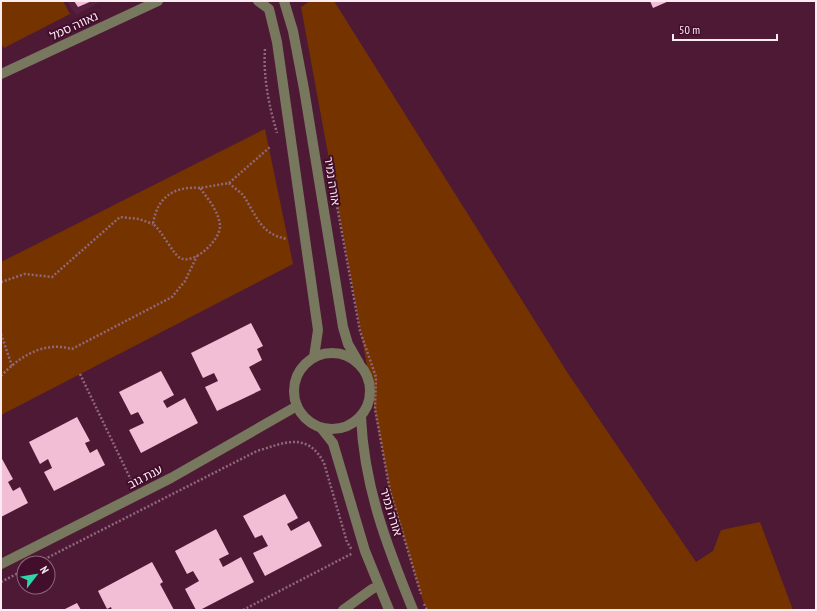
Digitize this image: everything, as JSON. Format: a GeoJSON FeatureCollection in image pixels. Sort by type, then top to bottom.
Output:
{"type":"FeatureCollection","features":[{"type":"Feature","properties":{"kind":"street","name":"נאווה סמל"},"geometry":{"type":"LineString","coordinates":[[1,74],[158,1]]}},
{"type":"Feature","properties":{"kind":"street"},"geometry":{"type":"LineString","coordinates":[[258,1],[269,9],[277,42],[318,330],[314,357]]}},
{"type":"Feature","properties":{"kind":"street","name":"אורה נמיר"},"geometry":{"type":"LineString","coordinates":[[284,1],[293,32],[304,89],[343,327],[348,344],[359,363]]}},
{"type":"Feature","properties":{"kind":"street"},"geometry":{"type":"LineString","coordinates":[[337,353],[351,358],[359,363],[369,380],[371,390],[366,409],[361,417],[343,428],[332,430],[321,428],[311,423],[303,416],[297,406],[294,388],[296,379],[306,363],[314,357],[322,354],[337,353]]}},
{"type":"Feature","properties":{"kind":"street","name":"ענת גוב"},"geometry":{"type":"LineString","coordinates":[[1,564],[171,478],[297,406]]}},
{"type":"Feature","properties":{"kind":"street","name":"אורה נמיר"},"geometry":{"type":"LineString","coordinates":[[361,417],[362,445],[368,482],[389,550],[413,610]]}},
{"type":"Feature","properties":{"kind":"street"},"geometry":{"type":"LineString","coordinates":[[321,428],[333,443],[365,551],[388,610]]}},
{"type":"Feature","properties":{"kind":"street"},"geometry":{"type":"LineString","coordinates":[[343,610],[372,589],[379,586]]}},
{"type":"Feature","properties":{"kind":"path"},"geometry":{"type":"LineString","coordinates":[[153,224],[159,204],[175,191],[185,188],[200,188],[229,183],[270,147]]}},
{"type":"Feature","properties":{"kind":"path"},"geometry":{"type":"LineString","coordinates":[[330,164],[360,331],[376,377],[375,409],[390,491],[427,610]]}},
{"type":"Feature","properties":{"kind":"path"},"geometry":{"type":"LineString","coordinates":[[229,183],[242,194],[258,222],[274,237],[287,239]]}},
{"type":"Feature","properties":{"kind":"path"},"geometry":{"type":"LineString","coordinates":[[1,282],[25,274],[52,277],[120,217],[139,219],[153,224],[165,237],[176,255],[181,258],[188,259],[197,256],[212,244],[220,227],[215,210],[200,188]]}},
{"type":"Feature","properties":{"kind":"path"},"geometry":{"type":"LineString","coordinates":[[1,376],[25,356],[47,346],[72,348],[172,297],[185,281],[197,256]]}},
{"type":"Feature","properties":{"kind":"path"},"geometry":{"type":"LineString","coordinates":[[1,334],[12,366]]}},
{"type":"Feature","properties":{"kind":"path"},"geometry":{"type":"LineString","coordinates":[[80,374],[131,480]]}},
{"type":"Feature","properties":{"kind":"path"},"geometry":{"type":"LineString","coordinates":[[53,555],[257,451],[290,441],[315,450],[320,456],[347,542],[356,559]]}},
{"type":"Feature","properties":{"kind":"path"},"geometry":{"type":"LineString","coordinates":[[243,610],[353,553]]}},
{"type":"Feature","properties":{"kind":"path"},"geometry":{"type":"LineString","coordinates":[[1,582],[16,574]]}},
{"type":"Feature","properties":{"kind":"shaded area"},"geometry":{"type":"Polygon","coordinates":[[[1,1],[63,1],[70,14],[4,48],[1,44],[1,1]]]}},
{"type":"Feature","properties":{"kind":"shaded area"},"geometry":{"type":"Polygon","coordinates":[[[67,1],[102,1],[76,15],[67,1]]]}},
{"type":"Feature","properties":{"kind":"shaded area"},"geometry":{"type":"Polygon","coordinates":[[[310,1],[334,1],[567,372],[696,562],[713,551],[721,530],[760,522],[793,610],[427,610],[390,491],[301,7],[310,1]]]}},
{"type":"Feature","properties":{"kind":"shaded area"},"geometry":{"type":"Polygon","coordinates":[[[265,129],[293,264],[1,415],[1,262],[265,129]]]}},
{"type":"Feature","properties":{"kind":"building"},"geometry":{"type":"Polygon","coordinates":[[[74,1],[92,1],[78,7],[74,1]]]}},
{"type":"Feature","properties":{"kind":"building"},"geometry":{"type":"Polygon","coordinates":[[[650,1],[669,1],[653,8],[650,1]]]}},
{"type":"Feature","properties":{"kind":"building"},"geometry":{"type":"Polygon","coordinates":[[[251,323],[263,346],[257,349],[262,360],[249,367],[261,390],[217,411],[205,387],[218,381],[214,373],[203,378],[191,353],[251,323]]]}},
{"type":"Feature","properties":{"kind":"building"},"geometry":{"type":"Polygon","coordinates":[[[161,371],[174,395],[163,401],[167,408],[185,398],[198,423],[141,453],[129,430],[144,423],[138,412],[131,415],[119,392],[161,371]]]}},
{"type":"Feature","properties":{"kind":"building"},"geometry":{"type":"Polygon","coordinates":[[[77,417],[90,441],[85,443],[90,453],[97,449],[105,465],[54,491],[44,472],[52,468],[48,459],[40,464],[29,442],[77,417]]]}},
{"type":"Feature","properties":{"kind":"building"},"geometry":{"type":"Polygon","coordinates":[[[1,457],[13,479],[8,482],[13,491],[20,487],[28,503],[1,517],[1,457]]]}},
{"type":"Feature","properties":{"kind":"building"},"geometry":{"type":"Polygon","coordinates":[[[285,494],[298,518],[287,524],[291,531],[309,521],[322,546],[265,576],[253,553],[268,546],[262,535],[255,538],[243,516],[285,494]]]}},
{"type":"Feature","properties":{"kind":"building"},"geometry":{"type":"Polygon","coordinates":[[[216,529],[229,554],[219,559],[223,567],[241,557],[254,582],[200,610],[196,610],[185,589],[199,581],[193,571],[187,574],[175,551],[216,529]]]}},
{"type":"Feature","properties":{"kind":"building"},"geometry":{"type":"Polygon","coordinates":[[[152,562],[163,582],[160,584],[174,610],[112,610],[111,607],[107,609],[98,591],[152,562]]]}},
{"type":"Feature","properties":{"kind":"building"},"geometry":{"type":"Polygon","coordinates":[[[77,603],[81,610],[63,610],[77,603]]]}}]}
